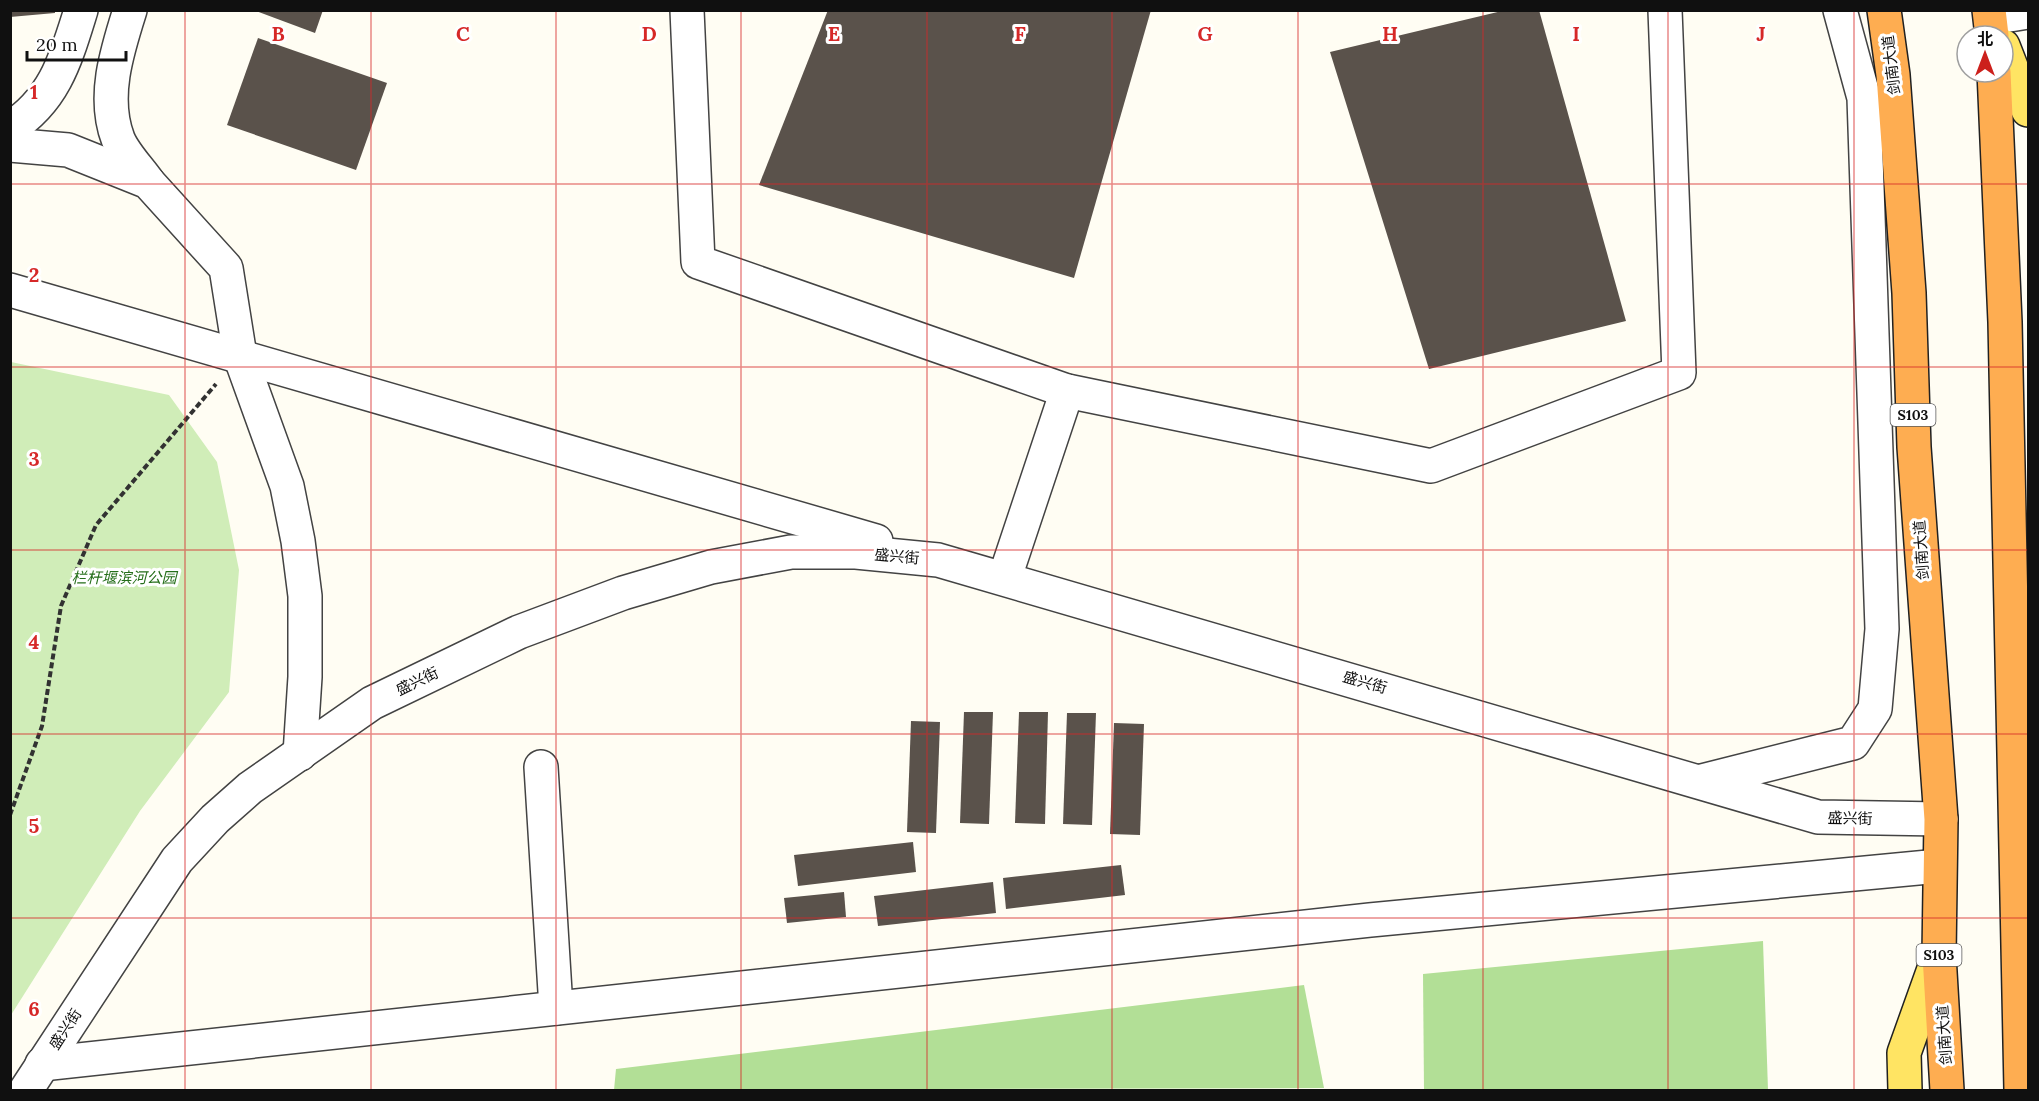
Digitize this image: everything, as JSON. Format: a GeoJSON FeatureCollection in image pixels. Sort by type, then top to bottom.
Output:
{"type":"FeatureCollection","features":[{"type":"Feature","properties":{"kind":"highway","name":"剑南大道"},"geometry":{"type":"LineString","coordinates":[[1884,10],[1893,75],[1909,293],[1914,447],[1941,819],[1939,956],[1947,1090]]}},
{"type":"Feature","properties":{"kind":"highway"},"geometry":{"type":"LineString","coordinates":[[1995,84],[2005,322],[2021,1090]]}},
{"type":"Feature","properties":{"kind":"main road"},"geometry":{"type":"LineString","coordinates":[[2015,77],[2028,110]]}},
{"type":"Feature","properties":{"kind":"main road"},"geometry":{"type":"LineString","coordinates":[[1905,1090],[1904,1053],[1939,956]]}},
{"type":"Feature","properties":{"kind":"street"},"geometry":{"type":"LineString","coordinates":[[10,128],[25,119],[63,69],[81,10]]}},
{"type":"Feature","properties":{"kind":"street"},"geometry":{"type":"LineString","coordinates":[[130,10],[114,61],[111,104],[119,140],[148,182],[226,267],[240,356],[287,486],[298,541],[305,596],[300,754]]}},
{"type":"Feature","properties":{"kind":"street"},"geometry":{"type":"LineString","coordinates":[[687,10],[698,262],[1067,391],[1431,466],[1679,373],[1665,10]]}},
{"type":"Feature","properties":{"kind":"street"},"geometry":{"type":"LineString","coordinates":[[1702,781],[1853,743],[1875,709],[1882,629],[1864,98],[1840,10]]}},
{"type":"Feature","properties":{"kind":"street"},"geometry":{"type":"LineString","coordinates":[[2000,24],[2028,12]]}},
{"type":"Feature","properties":{"kind":"street"},"geometry":{"type":"LineString","coordinates":[[10,144],[68,150],[148,182]]}},
{"type":"Feature","properties":{"kind":"street"},"geometry":{"type":"LineString","coordinates":[[10,290],[938,560]]}},
{"type":"Feature","properties":{"kind":"street"},"geometry":{"type":"LineString","coordinates":[[1005,577],[1067,391]]}},
{"type":"Feature","properties":{"kind":"street","name":"盛兴街"},"geometry":{"type":"LineString","coordinates":[[34,1077],[177,860],[215,819],[250,788],[372,703],[519,632],[622,593],[711,567],[790,552],[856,552],[938,560],[1005,577],[1818,817],[1941,819]]}},
{"type":"Feature","properties":{"kind":"street"},"geometry":{"type":"LineString","coordinates":[[541,767],[556,1008]]}},
{"type":"Feature","properties":{"kind":"street"},"geometry":{"type":"LineString","coordinates":[[34,1077],[556,1008],[1370,920],[1940,866]]}},
{"type":"Feature","properties":{"kind":"path"},"geometry":{"type":"LineString","coordinates":[[10,815],[42,726],[61,606],[96,525],[240,356]]}},
{"type":"Feature","properties":{"kind":"green space","name":"栏杆堰滨河公园"},"geometry":{"type":"Polygon","coordinates":[[[11,362],[169,395],[217,462],[239,570],[229,692],[140,811],[11,1015],[11,362]]]}},
{"type":"Feature","properties":{"kind":"green space"},"geometry":{"type":"Polygon","coordinates":[[[1763,941],[1768,1090],[1424,1090],[1423,974],[1763,941]]]}},
{"type":"Feature","properties":{"kind":"green space"},"geometry":{"type":"Polygon","coordinates":[[[1304,985],[1324,1088],[614,1090],[616,1069],[1304,985]]]}},
{"type":"Feature","properties":{"kind":"building"},"geometry":{"type":"Polygon","coordinates":[[[10,10],[55,10],[55,13],[10,17],[10,10]]]}},
{"type":"Feature","properties":{"kind":"building"},"geometry":{"type":"Polygon","coordinates":[[[253,10],[323,10],[315,33],[253,10]]]}},
{"type":"Feature","properties":{"kind":"building"},"geometry":{"type":"Polygon","coordinates":[[[828,10],[1151,10],[1074,278],[759,185],[828,10]]]}},
{"type":"Feature","properties":{"kind":"building"},"geometry":{"type":"Polygon","coordinates":[[[1506,10],[1539,10],[1626,321],[1429,369],[1330,52],[1506,10]]]}},
{"type":"Feature","properties":{"kind":"building"},"geometry":{"type":"Polygon","coordinates":[[[258,38],[387,83],[356,170],[227,125],[258,38]]]}},
{"type":"Feature","properties":{"kind":"building"},"geometry":{"type":"Polygon","coordinates":[[[964,712],[993,712],[989,824],[960,823],[964,712]]]}},
{"type":"Feature","properties":{"kind":"building"},"geometry":{"type":"Polygon","coordinates":[[[1019,712],[1048,712],[1045,824],[1015,823],[1019,712]]]}},
{"type":"Feature","properties":{"kind":"building"},"geometry":{"type":"Polygon","coordinates":[[[1067,713],[1096,713],[1092,825],[1063,824],[1067,713]]]}},
{"type":"Feature","properties":{"kind":"building"},"geometry":{"type":"Polygon","coordinates":[[[911,721],[940,722],[936,833],[907,832],[911,721]]]}},
{"type":"Feature","properties":{"kind":"building"},"geometry":{"type":"Polygon","coordinates":[[[1114,723],[1144,724],[1140,835],[1110,834],[1114,723]]]}},
{"type":"Feature","properties":{"kind":"building"},"geometry":{"type":"Polygon","coordinates":[[[913,842],[916,872],[798,886],[794,855],[913,842]]]}},
{"type":"Feature","properties":{"kind":"building"},"geometry":{"type":"Polygon","coordinates":[[[1121,865],[1125,895],[1006,909],[1003,878],[1121,865]]]}},
{"type":"Feature","properties":{"kind":"building"},"geometry":{"type":"Polygon","coordinates":[[[993,882],[996,913],[878,926],[874,896],[993,882]]]}},
{"type":"Feature","properties":{"kind":"building"},"geometry":{"type":"Polygon","coordinates":[[[844,892],[846,917],[787,923],[784,898],[844,892]]]}}]}
